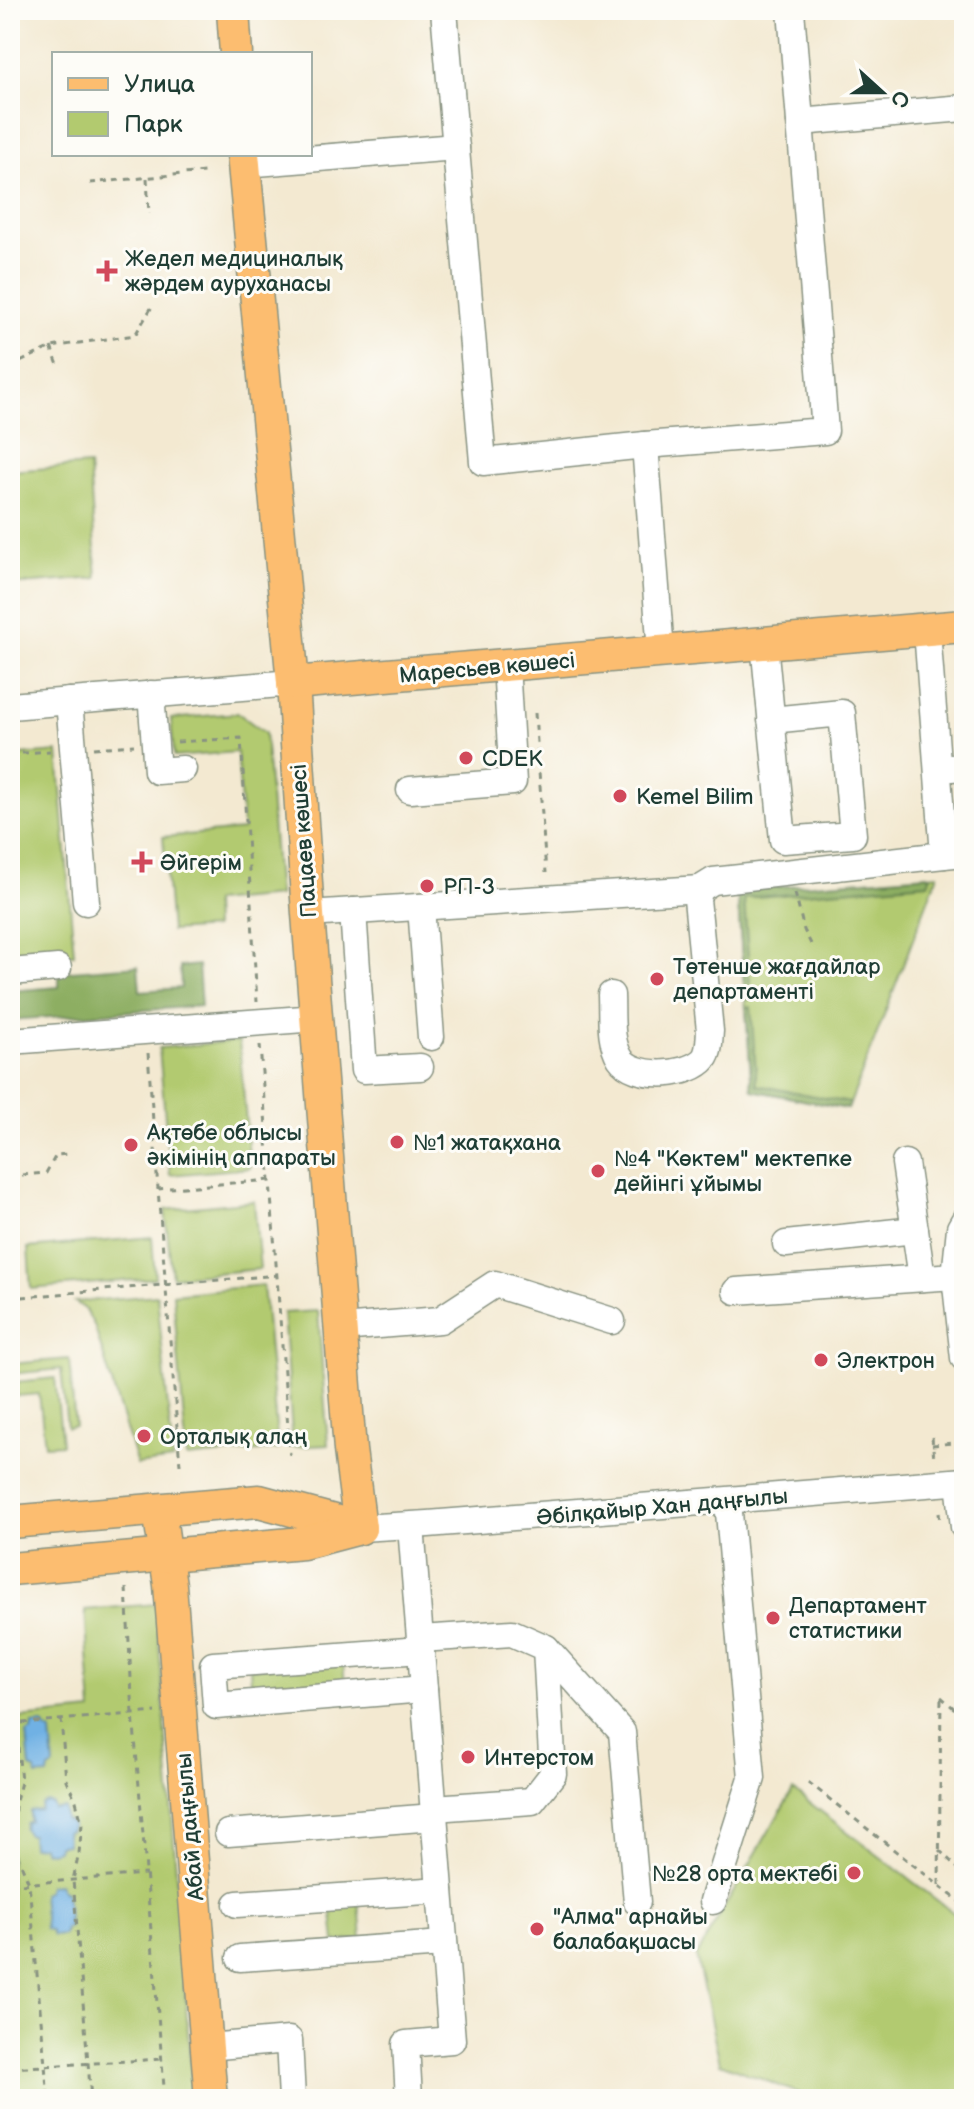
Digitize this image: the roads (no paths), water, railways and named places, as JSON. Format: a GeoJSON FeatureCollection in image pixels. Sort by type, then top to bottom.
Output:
{"type":"FeatureCollection","features":[{"type":"Feature","properties":{"kind":"main road"},"geometry":{"type":"LineString","coordinates":[[233,10],[236,52]]}},
{"type":"Feature","properties":{"kind":"main road","name":"Пацаев көшесі"},"geometry":{"type":"LineString","coordinates":[[244,159],[293,683],[350,1450],[360,1528]]}},
{"type":"Feature","properties":{"kind":"main road","name":"Маресьев көшесі"},"geometry":{"type":"LineString","coordinates":[[293,683],[964,626]]}},
{"type":"Feature","properties":{"kind":"main road","name":"Әбілқайыр Хан даңғылы"},"geometry":{"type":"LineString","coordinates":[[10,1522],[259,1501],[360,1528]]}},
{"type":"Feature","properties":{"kind":"main road","name":"Абай даңғылы"},"geometry":{"type":"LineString","coordinates":[[159,1510],[171,1601],[211,2099]]}},
{"type":"Feature","properties":{"kind":"main road","name":"Әбілқайыр Хан даңғылы"},"geometry":{"type":"LineString","coordinates":[[10,1569],[303,1543],[360,1528]]}},
{"type":"Feature","properties":{"kind":"street"},"geometry":{"type":"LineString","coordinates":[[444,10],[483,462],[825,431],[791,10]]}},
{"type":"Feature","properties":{"kind":"street"},"geometry":{"type":"LineString","coordinates":[[800,122],[964,108]]}},
{"type":"Feature","properties":{"kind":"street"},"geometry":{"type":"LineString","coordinates":[[312,155],[456,147]]}},
{"type":"Feature","properties":{"kind":"street"},"geometry":{"type":"LineString","coordinates":[[244,159],[297,156]]}},
{"type":"Feature","properties":{"kind":"street"},"geometry":{"type":"LineString","coordinates":[[645,445],[661,652]]}},
{"type":"Feature","properties":{"kind":"street"},"geometry":{"type":"LineString","coordinates":[[308,914],[700,889],[713,881],[954,854],[951,768],[927,630]]}},
{"type":"Feature","properties":{"kind":"street"},"geometry":{"type":"LineString","coordinates":[[764,643],[771,720],[783,840],[853,835],[842,713],[771,720]]}},
{"type":"Feature","properties":{"kind":"street"},"geometry":{"type":"LineString","coordinates":[[410,790],[513,782],[506,665]]}},
{"type":"Feature","properties":{"kind":"street","name":"Маресьев көшесі"},"geometry":{"type":"LineString","coordinates":[[10,706],[293,683]]}},
{"type":"Feature","properties":{"kind":"street"},"geometry":{"type":"LineString","coordinates":[[151,694],[157,771],[183,769]]}},
{"type":"Feature","properties":{"kind":"street"},"geometry":{"type":"LineString","coordinates":[[69,701],[86,902]]}},
{"type":"Feature","properties":{"kind":"street"},"geometry":{"type":"LineString","coordinates":[[611,995],[614,1043],[621,1060],[638,1072],[659,1074],[687,1069],[704,1060],[709,1049],[710,1031],[698,917],[700,889]]}},
{"type":"Feature","properties":{"kind":"street"},"geometry":{"type":"LineString","coordinates":[[421,907],[431,1037]]}},
{"type":"Feature","properties":{"kind":"street"},"geometry":{"type":"LineString","coordinates":[[353,911],[364,1070],[420,1067]]}},
{"type":"Feature","properties":{"kind":"street"},"geometry":{"type":"LineString","coordinates":[[10,972],[58,968]]}},
{"type":"Feature","properties":{"kind":"street"},"geometry":{"type":"LineString","coordinates":[[10,1041],[317,1018]]}},
{"type":"Feature","properties":{"kind":"street"},"geometry":{"type":"LineString","coordinates":[[905,1163],[922,1278]]}},
{"type":"Feature","properties":{"kind":"street"},"geometry":{"type":"LineString","coordinates":[[964,1221],[960,1228],[964,1358]]}},
{"type":"Feature","properties":{"kind":"street"},"geometry":{"type":"LineString","coordinates":[[786,1244],[915,1230]]}},
{"type":"Feature","properties":{"kind":"street"},"geometry":{"type":"LineString","coordinates":[[736,1291],[960,1275]]}},
{"type":"Feature","properties":{"kind":"street"},"geometry":{"type":"LineString","coordinates":[[341,1328],[440,1320],[495,1284],[612,1321]]}},
{"type":"Feature","properties":{"kind":"street"},"geometry":{"type":"LineString","coordinates":[[952,1525],[962,1482]]}},
{"type":"Feature","properties":{"kind":"street","name":"Әбілқайыр Хан даңғылы"},"geometry":{"type":"LineString","coordinates":[[360,1528],[962,1482]]}},
{"type":"Feature","properties":{"kind":"street"},"geometry":{"type":"LineString","coordinates":[[713,1901],[752,1778],[728,1501]]}},
{"type":"Feature","properties":{"kind":"street"},"geometry":{"type":"LineString","coordinates":[[409,2099],[406,2044],[452,2040],[411,1526]]}},
{"type":"Feature","properties":{"kind":"street"},"geometry":{"type":"LineString","coordinates":[[424,1689],[216,1706],[213,1665],[512,1633],[546,1648],[622,1732],[637,1902]]}},
{"type":"Feature","properties":{"kind":"street"},"geometry":{"type":"LineString","coordinates":[[228,1833],[532,1801],[553,1774],[546,1648]]}},
{"type":"Feature","properties":{"kind":"street"},"geometry":{"type":"LineString","coordinates":[[237,1904],[440,1890]]}},
{"type":"Feature","properties":{"kind":"street"},"geometry":{"type":"LineString","coordinates":[[240,1958],[444,1944]]}},
{"type":"Feature","properties":{"kind":"street"},"geometry":{"type":"LineString","coordinates":[[207,2047],[289,2040],[292,2099]]}},
{"type":"Feature","properties":{"kind":"water"},"geometry":{"type":"Polygon","coordinates":[[[43,1724],[51,1732],[54,1766],[49,1769],[48,1775],[37,1776],[35,1770],[30,1768],[27,1734],[32,1731],[33,1725],[43,1724]]]}},
{"type":"Feature","properties":{"kind":"water"},"geometry":{"type":"Polygon","coordinates":[[[47,1802],[54,1809],[64,1808],[65,1820],[72,1825],[66,1832],[67,1844],[58,1845],[57,1850],[50,1852],[42,1846],[32,1847],[31,1835],[24,1829],[30,1821],[30,1811],[40,1810],[42,1804],[47,1802]]]}},
{"type":"Feature","properties":{"kind":"water"},"geometry":{"type":"Polygon","coordinates":[[[58,1884],[66,1892],[69,1926],[63,1935],[53,1936],[50,1930],[45,1929],[42,1894],[47,1891],[48,1885],[58,1884]]]}},
{"type":"Feature","properties":{"kind":"place","name":"Жедел медициналық жәрдем ауруханасы"},"geometry":{"type":"Point","coordinates":[107,271]}},
{"type":"Feature","properties":{"kind":"place","name":"CDEK"},"geometry":{"type":"Point","coordinates":[466,758]}},
{"type":"Feature","properties":{"kind":"place","name":"Kemel Bilim"},"geometry":{"type":"Point","coordinates":[620,796]}},
{"type":"Feature","properties":{"kind":"place","name":"Әйгерім"},"geometry":{"type":"Point","coordinates":[142,862]}},
{"type":"Feature","properties":{"kind":"place","name":"РП-3"},"geometry":{"type":"Point","coordinates":[427,886]}},
{"type":"Feature","properties":{"kind":"place","name":"Төтенше жағдайлар департаменті"},"geometry":{"type":"Point","coordinates":[657,979]}},
{"type":"Feature","properties":{"kind":"place","name":"№1 жатақхана"},"geometry":{"type":"Point","coordinates":[397,1142]}},
{"type":"Feature","properties":{"kind":"place","name":"Ақтөбе облысы әкімінің аппараты"},"geometry":{"type":"Point","coordinates":[131,1145]}},
{"type":"Feature","properties":{"kind":"place","name":"№4 \"Көктем\" мектепке дейінгі ұйымы"},"geometry":{"type":"Point","coordinates":[598,1171]}},
{"type":"Feature","properties":{"kind":"place","name":"Электрон"},"geometry":{"type":"Point","coordinates":[821,1360]}},
{"type":"Feature","properties":{"kind":"place","name":"Орталық алаң"},"geometry":{"type":"Point","coordinates":[144,1436]}},
{"type":"Feature","properties":{"kind":"place","name":"Департамент статистики"},"geometry":{"type":"Point","coordinates":[773,1618]}},
{"type":"Feature","properties":{"kind":"place","name":"Интерстом"},"geometry":{"type":"Point","coordinates":[468,1757]}},
{"type":"Feature","properties":{"kind":"place","name":"№28 орта мектебі"},"geometry":{"type":"Point","coordinates":[854,1873]}},
{"type":"Feature","properties":{"kind":"place","name":"\"Алма\" арнайы балабақшасы"},"geometry":{"type":"Point","coordinates":[537,1929]}}]}
